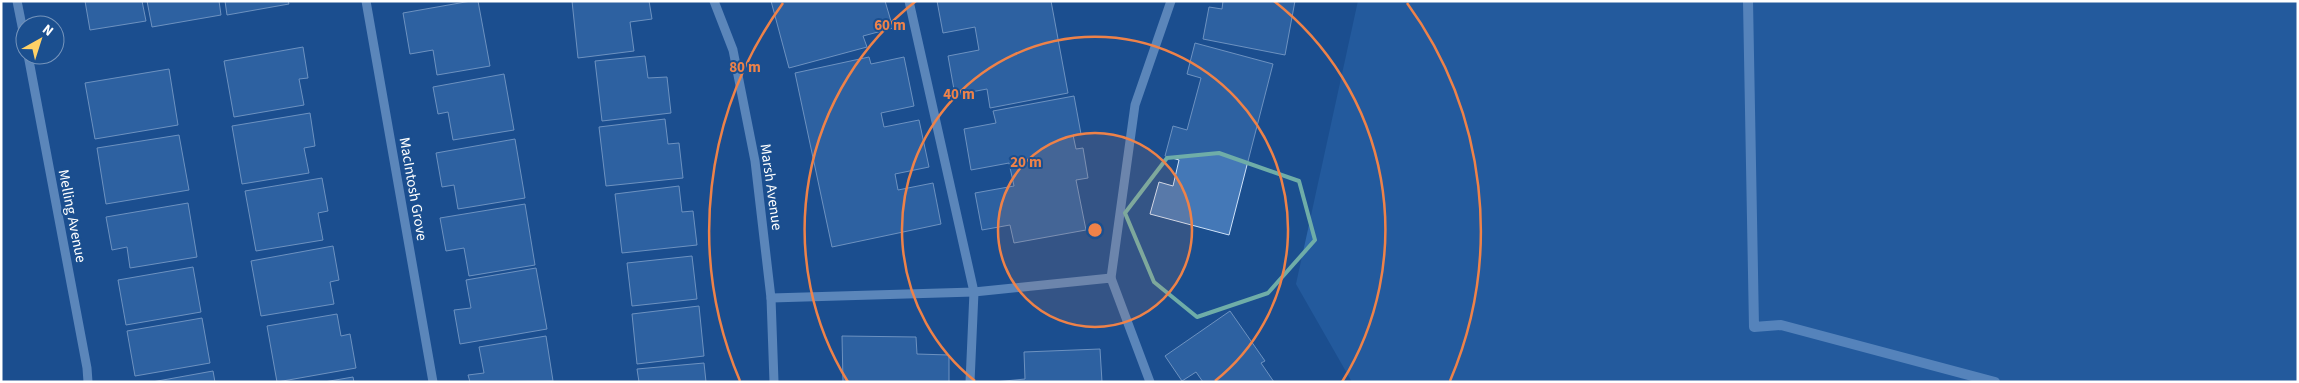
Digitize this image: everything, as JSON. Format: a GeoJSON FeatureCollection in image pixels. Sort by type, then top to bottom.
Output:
{"type":"FeatureCollection","features":[{"type":"Feature","properties":{"kind":"street"},"geometry":{"type":"LineString","coordinates":[[17,1],[20,15]]}},
{"type":"Feature","properties":{"kind":"street","name":"MacIntosh Grove"},"geometry":{"type":"LineString","coordinates":[[366,1],[433,382]]}},
{"type":"Feature","properties":{"kind":"street","name":"Marsh Avenue"},"geometry":{"type":"LineString","coordinates":[[714,1],[733,50],[755,161],[771,298],[774,382]]}},
{"type":"Feature","properties":{"kind":"street"},"geometry":{"type":"LineString","coordinates":[[909,1],[974,292],[970,382]]}},
{"type":"Feature","properties":{"kind":"street"},"geometry":{"type":"LineString","coordinates":[[1150,382],[1111,278],[1135,105],[1171,1]]}},
{"type":"Feature","properties":{"kind":"street","name":"Melling Avenue"},"geometry":{"type":"LineString","coordinates":[[30,65],[88,368],[88,382]]}},
{"type":"Feature","properties":{"kind":"street"},"geometry":{"type":"LineString","coordinates":[[771,298],[974,292],[1111,278]]}},
{"type":"Feature","properties":{"kind":"highlighted area"},"geometry":{"type":"Polygon","coordinates":[[[1219,153],[1299,181],[1315,240],[1268,293],[1197,317],[1154,282],[1125,213],[1167,158],[1219,153]]]}},
{"type":"Feature","properties":{"kind":"shaded area"},"geometry":{"type":"Polygon","coordinates":[[[1358,1],[2298,1],[2298,382],[1352,382],[1296,284],[1358,1]]]}},
{"type":"Feature","properties":{"kind":"building"},"geometry":{"type":"Polygon","coordinates":[[[85,1],[142,1],[146,21],[90,30],[85,1]]]}},
{"type":"Feature","properties":{"kind":"building"},"geometry":{"type":"Polygon","coordinates":[[[147,1],[219,1],[221,15],[152,27],[147,1]]]}},
{"type":"Feature","properties":{"kind":"building"},"geometry":{"type":"Polygon","coordinates":[[[225,1],[288,1],[289,4],[227,15],[225,1]]]}},
{"type":"Feature","properties":{"kind":"building"},"geometry":{"type":"Polygon","coordinates":[[[478,1],[490,66],[437,75],[433,50],[410,54],[403,13],[478,1]]]}},
{"type":"Feature","properties":{"kind":"building"},"geometry":{"type":"Polygon","coordinates":[[[572,1],[649,1],[652,19],[630,22],[634,51],[578,58],[572,1]]]}},
{"type":"Feature","properties":{"kind":"building"},"geometry":{"type":"Polygon","coordinates":[[[771,1],[885,1],[893,28],[863,36],[867,47],[789,68],[771,1]]]}},
{"type":"Feature","properties":{"kind":"building"},"geometry":{"type":"Polygon","coordinates":[[[937,1],[1051,1],[1068,93],[990,108],[987,89],[955,95],[948,56],[979,50],[975,27],[943,33],[937,1]]]}},
{"type":"Feature","properties":{"kind":"building"},"geometry":{"type":"Polygon","coordinates":[[[1223,1],[1295,1],[1285,55],[1203,39],[1209,7],[1222,9],[1223,1]]]}},
{"type":"Feature","properties":{"kind":"building"},"geometry":{"type":"Polygon","coordinates":[[[1195,43],[1273,64],[1229,235],[1150,214],[1159,182],[1173,186],[1179,160],[1165,156],[1173,126],[1187,130],[1201,78],[1187,74],[1195,43]]]}},
{"type":"Feature","properties":{"kind":"building"},"geometry":{"type":"Polygon","coordinates":[[[303,47],[308,78],[299,79],[304,105],[234,117],[224,61],[303,47]]]}},
{"type":"Feature","properties":{"kind":"building"},"geometry":{"type":"Polygon","coordinates":[[[645,56],[648,78],[667,77],[671,113],[602,121],[595,61],[645,56]]]}},
{"type":"Feature","properties":{"kind":"building"},"geometry":{"type":"Polygon","coordinates":[[[869,57],[871,64],[904,57],[914,106],[881,113],[884,127],[919,120],[929,167],[895,174],[898,190],[933,183],[941,224],[832,247],[795,73],[869,57]]]}},
{"type":"Feature","properties":{"kind":"building"},"geometry":{"type":"Polygon","coordinates":[[[169,69],[178,125],[95,139],[85,83],[169,69]]]}},
{"type":"Feature","properties":{"kind":"building"},"geometry":{"type":"Polygon","coordinates":[[[504,74],[514,130],[453,140],[448,112],[438,114],[433,87],[504,74]]]}},
{"type":"Feature","properties":{"kind":"building"},"geometry":{"type":"Polygon","coordinates":[[[1074,96],[1081,134],[1073,135],[1076,149],[1083,148],[1088,178],[1076,180],[1086,230],[1014,243],[1010,225],[982,230],[975,193],[1014,186],[1009,163],[971,170],[964,129],[996,123],[993,111],[1074,96]]]}},
{"type":"Feature","properties":{"kind":"building"},"geometry":{"type":"Polygon","coordinates":[[[310,113],[315,146],[304,148],[309,173],[242,184],[232,126],[310,113]]]}},
{"type":"Feature","properties":{"kind":"building"},"geometry":{"type":"Polygon","coordinates":[[[665,119],[668,144],[679,143],[683,178],[606,186],[599,127],[665,119]]]}},
{"type":"Feature","properties":{"kind":"building"},"geometry":{"type":"Polygon","coordinates":[[[179,135],[189,190],[106,204],[97,148],[179,135]]]}},
{"type":"Feature","properties":{"kind":"building"},"geometry":{"type":"Polygon","coordinates":[[[515,139],[525,198],[458,209],[454,185],[442,187],[436,153],[515,139]]]}},
{"type":"Feature","properties":{"kind":"building"},"geometry":{"type":"Polygon","coordinates":[[[322,178],[328,211],[318,213],[323,240],[256,251],[245,191],[322,178]]]}},
{"type":"Feature","properties":{"kind":"building"},"geometry":{"type":"Polygon","coordinates":[[[679,186],[682,212],[693,211],[697,245],[622,253],[615,194],[679,186]]]}},
{"type":"Feature","properties":{"kind":"building"},"geometry":{"type":"Polygon","coordinates":[[[188,203],[197,257],[130,268],[127,247],[112,250],[106,217],[188,203]]]}},
{"type":"Feature","properties":{"kind":"building"},"geometry":{"type":"Polygon","coordinates":[[[525,204],[535,265],[469,276],[464,248],[446,251],[440,218],[525,204]]]}},
{"type":"Feature","properties":{"kind":"building"},"geometry":{"type":"Polygon","coordinates":[[[333,246],[339,280],[330,282],[334,304],[261,316],[251,261],[333,246]]]}},
{"type":"Feature","properties":{"kind":"building"},"geometry":{"type":"Polygon","coordinates":[[[692,256],[697,299],[632,306],[627,263],[692,256]]]}},
{"type":"Feature","properties":{"kind":"building"},"geometry":{"type":"Polygon","coordinates":[[[193,267],[201,312],[126,325],[118,280],[193,267]]]}},
{"type":"Feature","properties":{"kind":"building"},"geometry":{"type":"Polygon","coordinates":[[[536,268],[547,329],[460,344],[454,310],[471,308],[466,280],[536,268]]]}},
{"type":"Feature","properties":{"kind":"building"},"geometry":{"type":"Polygon","coordinates":[[[699,306],[704,356],[637,364],[632,314],[699,306]]]}},
{"type":"Feature","properties":{"kind":"building"},"geometry":{"type":"Polygon","coordinates":[[[1230,311],[1265,361],[1261,363],[1274,382],[1203,382],[1196,372],[1182,381],[1165,356],[1230,311]]]}},
{"type":"Feature","properties":{"kind":"building"},"geometry":{"type":"Polygon","coordinates":[[[337,314],[341,336],[350,334],[356,368],[277,382],[267,326],[337,314]]]}},
{"type":"Feature","properties":{"kind":"building"},"geometry":{"type":"Polygon","coordinates":[[[202,318],[210,363],[135,376],[127,331],[202,318]]]}},
{"type":"Feature","properties":{"kind":"building"},"geometry":{"type":"Polygon","coordinates":[[[546,336],[553,381],[470,382],[468,375],[484,373],[479,347],[546,336]]]}},
{"type":"Feature","properties":{"kind":"building"},"geometry":{"type":"Polygon","coordinates":[[[842,336],[916,337],[917,354],[949,355],[949,382],[843,382],[842,336]]]}},
{"type":"Feature","properties":{"kind":"building"},"geometry":{"type":"Polygon","coordinates":[[[1100,349],[1102,382],[995,382],[1025,379],[1024,352],[1100,349]]]}},
{"type":"Feature","properties":{"kind":"building"},"geometry":{"type":"Polygon","coordinates":[[[704,363],[706,382],[639,382],[637,369],[704,363]]]}},
{"type":"Feature","properties":{"kind":"building"},"geometry":{"type":"Polygon","coordinates":[[[213,371],[215,382],[152,382],[213,371]]]}},
{"type":"Feature","properties":{"kind":"building"},"geometry":{"type":"Polygon","coordinates":[[[353,377],[354,382],[324,382],[353,377]]]}},
{"type":"Feature","properties":{"kind":"waterway"},"geometry":{"type":"LineString","coordinates":[[1748,1],[1754,327],[1781,325],[1995,382]]}}]}
